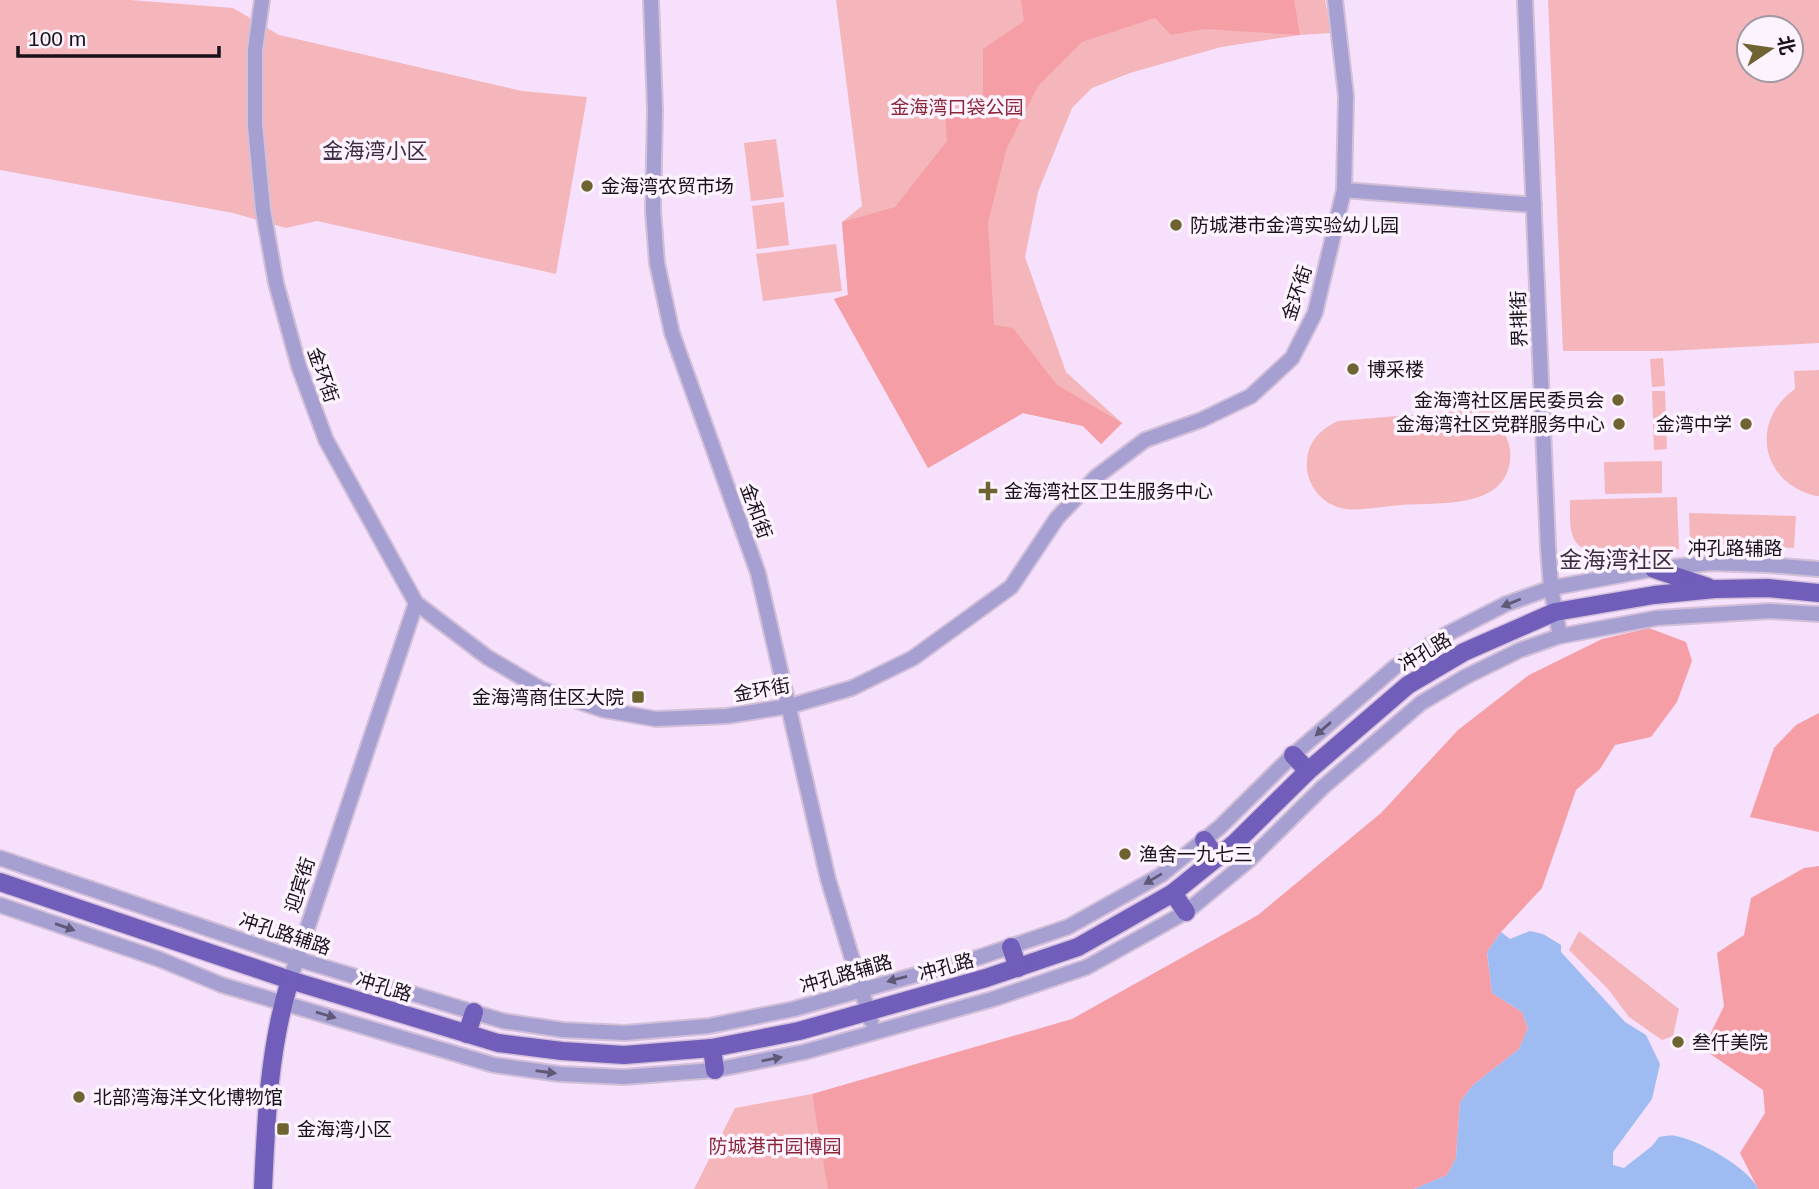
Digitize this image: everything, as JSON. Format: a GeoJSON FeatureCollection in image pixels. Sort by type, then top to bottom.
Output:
{"type":"FeatureCollection","features":[{"type":"Feature","properties":{"kind":"main road"},"geometry":{"type":"LineString","coordinates":[[1654,569],[1715,589]]}},
{"type":"Feature","properties":{"kind":"main road","name":"冲孔路"},"geometry":{"type":"LineString","coordinates":[[0,882],[290,980],[498,1043],[624,1055],[712,1048],[799,1031],[1018,968],[1078,947],[1173,893],[1217,858],[1308,771],[1408,685],[1464,652],[1555,612],[1654,595],[1715,589],[1768,588],[1819,593]]}},
{"type":"Feature","properties":{"kind":"main road"},"geometry":{"type":"LineString","coordinates":[[1293,755],[1308,771]]}},
{"type":"Feature","properties":{"kind":"main road"},"geometry":{"type":"LineString","coordinates":[[1204,840],[1217,858]]}},
{"type":"Feature","properties":{"kind":"main road"},"geometry":{"type":"LineString","coordinates":[[1173,893],[1186,912]]}},
{"type":"Feature","properties":{"kind":"main road"},"geometry":{"type":"LineString","coordinates":[[1011,947],[1018,968]]}},
{"type":"Feature","properties":{"kind":"main road","name":"迎宾街"},"geometry":{"type":"LineString","coordinates":[[263,1189],[266,1118],[283,1003],[290,980]]}},
{"type":"Feature","properties":{"kind":"main road"},"geometry":{"type":"LineString","coordinates":[[467,1034],[474,1012]]}},
{"type":"Feature","properties":{"kind":"main road"},"geometry":{"type":"LineString","coordinates":[[712,1048],[715,1070]]}},
{"type":"Feature","properties":{"kind":"street","name":"金环街"},"geometry":{"type":"LineString","coordinates":[[262,0],[255,50],[255,125],[263,210],[276,283],[299,367],[326,440],[416,603],[487,657],[541,689],[604,710],[656,719],[727,716],[790,706],[852,688],[913,658],[1011,587],[1058,518],[1096,477],[1145,440],[1202,420],[1251,396],[1292,358],[1315,313],[1344,190],[1346,96],[1335,0]]}},
{"type":"Feature","properties":{"kind":"street","name":"金和街"},"geometry":{"type":"LineString","coordinates":[[651,0],[655,110],[653,209],[657,263],[671,333],[758,573],[828,879],[873,1031]]}},
{"type":"Feature","properties":{"kind":"street","name":"界排街"},"geometry":{"type":"LineString","coordinates":[[1525,0],[1551,588],[1560,636]]}},
{"type":"Feature","properties":{"kind":"street"},"geometry":{"type":"LineString","coordinates":[[1344,190],[1534,205]]}},
{"type":"Feature","properties":{"kind":"street","name":"冲孔路辅路"},"geometry":{"type":"LineString","coordinates":[[0,858],[297,959],[502,1021],[564,1030],[625,1033],[709,1026],[794,1009],[980,957],[1068,927],[1161,875],[1204,840],[1293,755],[1395,667],[1447,634],[1506,604],[1551,588],[1654,569],[1711,563],[1819,569]]}},
{"type":"Feature","properties":{"kind":"street","name":"迎宾街"},"geometry":{"type":"LineString","coordinates":[[290,980],[416,603]]}},
{"type":"Feature","properties":{"kind":"street"},"geometry":{"type":"LineString","coordinates":[[0,905],[159,959],[222,985],[494,1065],[559,1074],[624,1077],[715,1070],[804,1052],[993,999],[1087,967],[1186,912],[1249,860],[1323,788],[1421,703],[1465,677],[1520,650],[1560,636],[1669,617],[1770,611],[1819,614]]}},
{"type":"Feature","properties":{"kind":"green space"},"geometry":{"type":"Polygon","coordinates":[[[0,0],[130,0],[233,8],[279,35],[522,91],[587,97],[556,274],[317,221],[286,228],[233,213],[0,170],[0,0]]]}},
{"type":"Feature","properties":{"kind":"green space","name":"金海湾口袋公园"},"geometry":{"type":"Polygon","coordinates":[[[836,0],[1325,0],[1331,33],[1221,47],[1130,73],[1092,88],[1072,108],[1038,192],[1025,257],[1066,372],[1122,423],[1101,444],[1083,426],[1023,413],[928,468],[834,299],[848,295],[842,222],[862,206],[836,0]]]}},
{"type":"Feature","properties":{"kind":"green space"},"geometry":{"type":"Polygon","coordinates":[[[1548,0],[1819,0],[1819,343],[1667,351],[1563,351],[1548,0]]]}},
{"type":"Feature","properties":{"kind":"green space"},"geometry":{"type":"Polygon","coordinates":[[[776,139],[784,197],[751,201],[744,143],[776,139]]]}},
{"type":"Feature","properties":{"kind":"green space"},"geometry":{"type":"Polygon","coordinates":[[[784,202],[789,245],[757,249],[752,206],[784,202]]]}},
{"type":"Feature","properties":{"kind":"green space"},"geometry":{"type":"Polygon","coordinates":[[[836,244],[842,291],[763,301],[756,254],[836,244]]]}},
{"type":"Feature","properties":{"kind":"green space"},"geometry":{"type":"Polygon","coordinates":[[[1663,358],[1665,386],[1652,387],[1650,359],[1663,358]]]}},
{"type":"Feature","properties":{"kind":"green space"},"geometry":{"type":"Polygon","coordinates":[[[1819,370],[1819,496],[1816,496],[1797,489],[1783,478],[1773,465],[1768,450],[1767,433],[1771,417],[1780,402],[1795,389],[1794,371],[1819,370]]]}},
{"type":"Feature","properties":{"kind":"green space"},"geometry":{"type":"Polygon","coordinates":[[[1652,391],[1665,391],[1666,418],[1653,419],[1652,391]]]}},
{"type":"Feature","properties":{"kind":"green space"},"geometry":{"type":"Polygon","coordinates":[[[1506,407],[1507,420],[1496,422],[1508,440],[1510,461],[1505,477],[1496,488],[1482,496],[1450,503],[1343,509],[1324,500],[1314,489],[1308,476],[1310,447],[1321,432],[1338,421],[1506,407]]]}},
{"type":"Feature","properties":{"kind":"green space"},"geometry":{"type":"Polygon","coordinates":[[[1666,423],[1667,449],[1654,450],[1653,424],[1666,423]]]}},
{"type":"Feature","properties":{"kind":"green space"},"geometry":{"type":"Polygon","coordinates":[[[1662,461],[1662,493],[1605,494],[1604,462],[1662,461]]]}},
{"type":"Feature","properties":{"kind":"green space"},"geometry":{"type":"Polygon","coordinates":[[[1677,497],[1679,549],[1636,554],[1603,554],[1589,551],[1578,544],[1572,534],[1570,500],[1677,497]]]}},
{"type":"Feature","properties":{"kind":"green space"},"geometry":{"type":"Polygon","coordinates":[[[1689,513],[1796,516],[1794,548],[1690,543],[1689,513]]]}},
{"type":"Feature","properties":{"kind":"green space"},"geometry":{"type":"Polygon","coordinates":[[[1579,931],[1679,1009],[1673,1036],[1662,1040],[1629,1017],[1608,989],[1569,950],[1579,931]]]}},
{"type":"Feature","properties":{"kind":"green space","name":"防城港市园博园"},"geometry":{"type":"Polygon","coordinates":[[[812,1094],[830,1189],[694,1189],[735,1108],[812,1094]]]}},
{"type":"Feature","properties":{"kind":"shaded area"},"geometry":{"type":"Polygon","coordinates":[[[1021,0],[1294,0],[1300,35],[1204,29],[1171,35],[1155,18],[1082,42],[1038,86],[1006,150],[988,223],[994,325],[1013,328],[1057,385],[1122,423],[1101,444],[1083,426],[1023,413],[928,468],[834,299],[848,295],[842,222],[895,207],[947,141],[945,111],[983,104],[983,49],[1024,21],[1021,0]]]}},
{"type":"Feature","properties":{"kind":"shaded area"},"geometry":{"type":"Polygon","coordinates":[[[1649,628],[1686,642],[1692,661],[1677,702],[1651,737],[1615,745],[1600,769],[1576,790],[1542,888],[1501,932],[1487,952],[1492,993],[1522,1012],[1528,1028],[1519,1049],[1473,1085],[1460,1102],[1456,1158],[1447,1175],[1414,1189],[828,1189],[812,1094],[1072,1019],[1258,915],[1381,813],[1458,730],[1529,675],[1602,639],[1649,628]]]}},
{"type":"Feature","properties":{"kind":"shaded area"},"geometry":{"type":"Polygon","coordinates":[[[1819,713],[1819,832],[1750,817],[1774,748],[1796,725],[1819,713]]]}},
{"type":"Feature","properties":{"kind":"shaded area"},"geometry":{"type":"Polygon","coordinates":[[[1819,866],[1819,1189],[1758,1189],[1740,1153],[1765,1113],[1763,1090],[1703,1049],[1724,1006],[1717,953],[1744,935],[1751,898],[1804,868],[1819,866]]]}},
{"type":"Feature","properties":{"kind":"water"},"geometry":{"type":"Polygon","coordinates":[[[1530,931],[1543,934],[1561,945],[1561,952],[1625,1022],[1646,1035],[1660,1064],[1652,1099],[1613,1152],[1613,1165],[1624,1168],[1659,1137],[1676,1136],[1698,1143],[1722,1156],[1744,1172],[1758,1189],[1414,1189],[1447,1175],[1456,1158],[1460,1102],[1473,1085],[1519,1049],[1528,1028],[1522,1012],[1492,993],[1487,952],[1501,932],[1510,939],[1530,931]]]}},
{"type":"Feature","properties":{"kind":"place","name":"金海湾农贸市场"},"geometry":{"type":"Point","coordinates":[587,186]}},
{"type":"Feature","properties":{"kind":"place","name":"防城港市金湾实验幼儿园"},"geometry":{"type":"Point","coordinates":[1176,225]}},
{"type":"Feature","properties":{"kind":"place","name":"博采楼"},"geometry":{"type":"Point","coordinates":[1353,369]}},
{"type":"Feature","properties":{"kind":"place","name":"金海湾社区居民委员会"},"geometry":{"type":"Point","coordinates":[1618,400]}},
{"type":"Feature","properties":{"kind":"place","name":"金海湾社区党群服务中心"},"geometry":{"type":"Point","coordinates":[1619,424]}},
{"type":"Feature","properties":{"kind":"place","name":"金湾中学"},"geometry":{"type":"Point","coordinates":[1746,424]}},
{"type":"Feature","properties":{"kind":"place","name":"金海湾社区卫生服务中心"},"geometry":{"type":"Point","coordinates":[988,491]}},
{"type":"Feature","properties":{"kind":"place","name":"金海湾商住区大院"},"geometry":{"type":"Point","coordinates":[638,697]}},
{"type":"Feature","properties":{"kind":"place","name":"渔舍一九七三"},"geometry":{"type":"Point","coordinates":[1125,854]}},
{"type":"Feature","properties":{"kind":"place","name":"叁仟美院"},"geometry":{"type":"Point","coordinates":[1678,1042]}},
{"type":"Feature","properties":{"kind":"place","name":"北部湾海洋文化博物馆"},"geometry":{"type":"Point","coordinates":[79,1097]}},
{"type":"Feature","properties":{"kind":"place","name":"金海湾小区"},"geometry":{"type":"Point","coordinates":[283,1129]}},
{"type":"Feature","properties":{"kind":"district","name":"金海湾小区"},"geometry":{"type":"Point","coordinates":[375,150]}},
{"type":"Feature","properties":{"kind":"district","name":"金海湾社区"},"geometry":{"type":"Point","coordinates":[1617,560]}}]}
